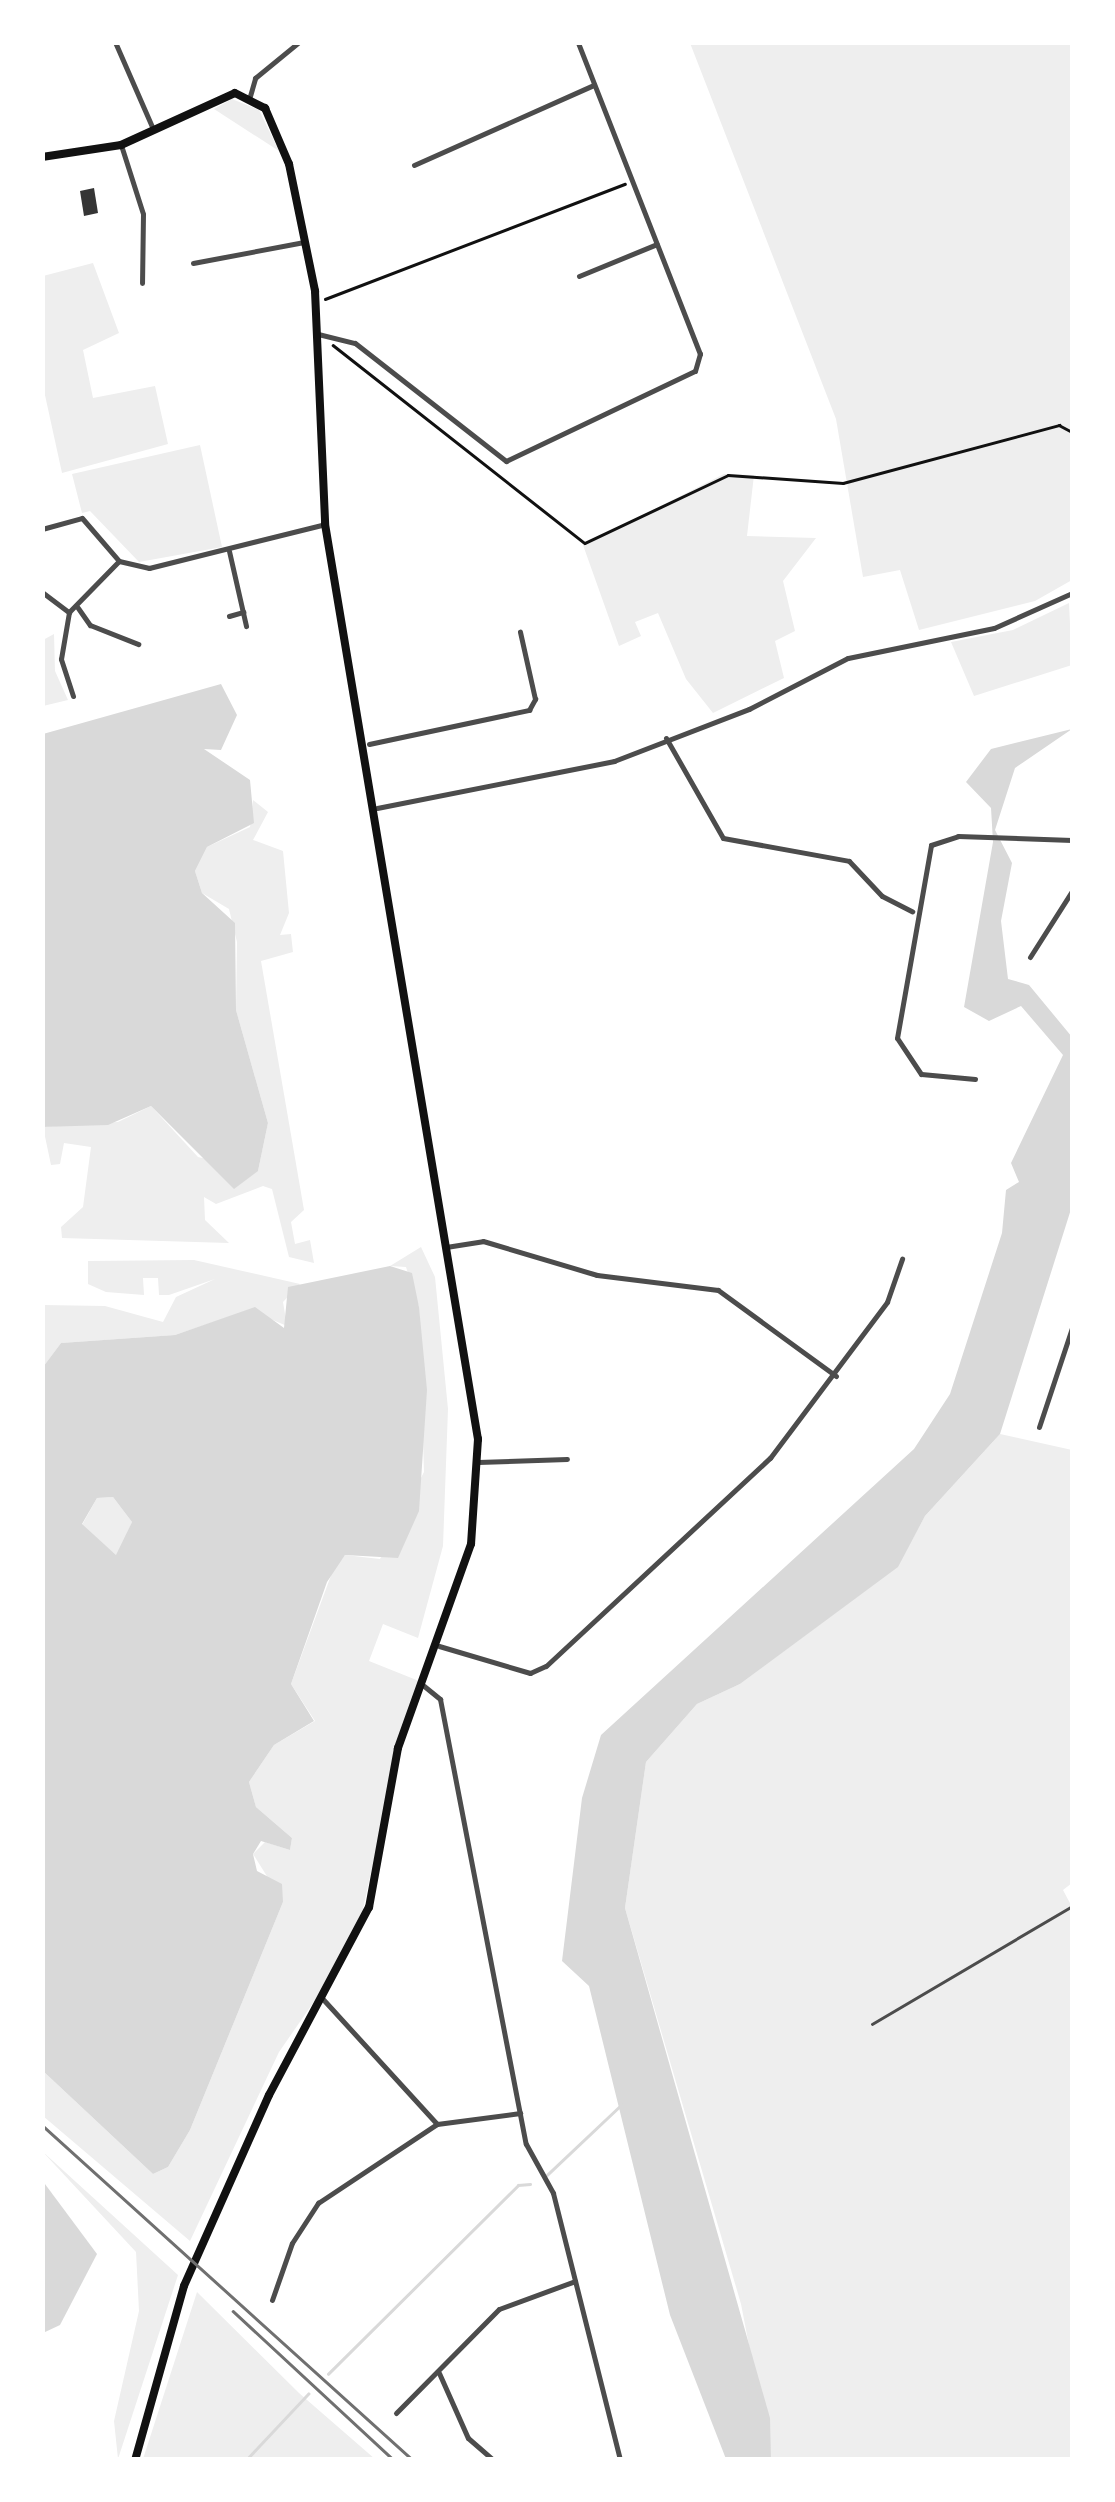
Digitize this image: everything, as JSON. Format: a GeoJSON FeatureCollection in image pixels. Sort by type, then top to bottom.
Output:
{"type":"FeatureCollection","features":[{"type":"Feature","properties":{"kind":"main road"},"geometry":{"type":"LineString","coordinates":[[42,158],[120,145],[215,98],[250,96],[278,133],[306,242],[315,303],[325,524],[369,744],[478,1462],[471,1544],[384,1800],[369,1907],[184,2286],[135,2460]]}},
{"type":"Feature","properties":{"kind":"street"},"geometry":{"type":"LineString","coordinates":[[114,42],[153,128]]}},
{"type":"Feature","properties":{"kind":"street"},"geometry":{"type":"LineString","coordinates":[[250,96],[255,78],[299,42]]}},
{"type":"Feature","properties":{"kind":"street"},"geometry":{"type":"LineString","coordinates":[[318,334],[355,343],[506,461],[695,371],[700,354],[578,42]]}},
{"type":"Feature","properties":{"kind":"street"},"geometry":{"type":"LineString","coordinates":[[414,165],[594,86]]}},
{"type":"Feature","properties":{"kind":"street"},"geometry":{"type":"LineString","coordinates":[[120,145],[142,214],[142,283]]}},
{"type":"Feature","properties":{"kind":"street"},"geometry":{"type":"LineString","coordinates":[[194,263],[306,242]]}},
{"type":"Feature","properties":{"kind":"street"},"geometry":{"type":"LineString","coordinates":[[578,276],[657,244]]}},
{"type":"Feature","properties":{"kind":"street"},"geometry":{"type":"LineString","coordinates":[[42,529],[82,518],[119,561],[149,568],[325,524]]}},
{"type":"Feature","properties":{"kind":"street"},"geometry":{"type":"LineString","coordinates":[[229,550],[246,626]]}},
{"type":"Feature","properties":{"kind":"street"},"geometry":{"type":"LineString","coordinates":[[69,612],[78,608],[119,561]]}},
{"type":"Feature","properties":{"kind":"street"},"geometry":{"type":"LineString","coordinates":[[42,592],[69,612]]}},
{"type":"Feature","properties":{"kind":"street"},"geometry":{"type":"LineString","coordinates":[[377,808],[614,761],[749,709],[848,658],[994,628],[1072,593]]}},
{"type":"Feature","properties":{"kind":"street"},"geometry":{"type":"LineString","coordinates":[[78,608],[90,625],[138,644]]}},
{"type":"Feature","properties":{"kind":"street"},"geometry":{"type":"LineString","coordinates":[[69,612],[62,659],[73,696]]}},
{"type":"Feature","properties":{"kind":"street"},"geometry":{"type":"LineString","coordinates":[[229,616],[242,612]]}},
{"type":"Feature","properties":{"kind":"street"},"geometry":{"type":"LineString","coordinates":[[369,744],[529,710],[535,699],[520,632]]}},
{"type":"Feature","properties":{"kind":"street"},"geometry":{"type":"LineString","coordinates":[[666,738],[724,838],[849,860],[882,896],[913,911]]}},
{"type":"Feature","properties":{"kind":"street"},"geometry":{"type":"LineString","coordinates":[[975,1080],[920,1074],[897,1038],[913,911],[931,845],[988,837],[1072,840]]}},
{"type":"Feature","properties":{"kind":"street"},"geometry":{"type":"LineString","coordinates":[[1030,957],[1072,892]]}},
{"type":"Feature","properties":{"kind":"street"},"geometry":{"type":"LineString","coordinates":[[446,1247],[484,1241],[597,1276],[691,1282],[742,1300],[836,1376]]}},
{"type":"Feature","properties":{"kind":"street"},"geometry":{"type":"LineString","coordinates":[[438,1646],[530,1673],[546,1666],[723,1506],[836,1376],[888,1302],[902,1259]]}},
{"type":"Feature","properties":{"kind":"street"},"geometry":{"type":"LineString","coordinates":[[1039,1428],[1072,1328]]}},
{"type":"Feature","properties":{"kind":"street"},"geometry":{"type":"LineString","coordinates":[[478,1462],[566,1459]]}},
{"type":"Feature","properties":{"kind":"street"},"geometry":{"type":"LineString","coordinates":[[424,1686],[440,1699],[520,2113],[575,2281],[620,2460]]}},
{"type":"Feature","properties":{"kind":"street"},"geometry":{"type":"LineString","coordinates":[[322,1997],[438,2124]]}},
{"type":"Feature","properties":{"kind":"street"},"geometry":{"type":"LineString","coordinates":[[272,2300],[292,2242],[318,2203],[438,2124],[520,2113]]}},
{"type":"Feature","properties":{"kind":"street"},"geometry":{"type":"LineString","coordinates":[[396,2413],[499,2308],[575,2281]]}},
{"type":"Feature","properties":{"kind":"street"},"geometry":{"type":"LineString","coordinates":[[439,2373],[468,2438],[493,2460]]}},
{"type":"Feature","properties":{"kind":"lane"},"geometry":{"type":"LineString","coordinates":[[872,2024],[1072,1906]]}},
{"type":"Feature","properties":{"kind":"path"},"geometry":{"type":"LineString","coordinates":[[315,303],[631,181]]}},
{"type":"Feature","properties":{"kind":"path"},"geometry":{"type":"LineString","coordinates":[[318,334],[584,543],[728,475],[843,483],[1059,425],[1072,432]]}},
{"type":"Feature","properties":{"kind":"shaded area"},"geometry":{"type":"Polygon","coordinates":[[[690,43],[1072,43],[1072,580],[1035,601],[919,630],[900,570],[863,577],[836,419],[690,43]]]}},
{"type":"Feature","properties":{"kind":"shaded area"},"geometry":{"type":"Polygon","coordinates":[[[232,99],[259,110],[279,151],[214,109],[232,99]]]}},
{"type":"Feature","properties":{"kind":"shaded area"},"geometry":{"type":"Polygon","coordinates":[[[93,263],[119,333],[83,350],[93,398],[155,386],[168,444],[62,473],[43,386],[43,276],[93,263]]]}},
{"type":"Feature","properties":{"kind":"shaded area"},"geometry":{"type":"Polygon","coordinates":[[[200,445],[222,547],[139,562],[90,511],[82,513],[72,474],[200,445]]]}},
{"type":"Feature","properties":{"kind":"shaded area"},"geometry":{"type":"Polygon","coordinates":[[[724,474],[754,475],[747,536],[816,538],[783,581],[795,631],[775,641],[784,678],[713,713],[686,679],[658,613],[635,622],[641,636],[619,646],[583,545],[724,474]]]}},
{"type":"Feature","properties":{"kind":"shaded area"},"geometry":{"type":"Polygon","coordinates":[[[1069,603],[1072,665],[974,696],[951,642],[1013,630],[1069,603]]]}},
{"type":"Feature","properties":{"kind":"shaded area"},"geometry":{"type":"Polygon","coordinates":[[[54,634],[55,671],[68,700],[43,706],[43,640],[54,634]]]}},
{"type":"Feature","properties":{"kind":"shaded area"},"geometry":{"type":"Polygon","coordinates":[[[221,684],[237,715],[221,750],[204,749],[250,780],[254,823],[207,847],[195,871],[202,893],[235,923],[236,1010],[268,1123],[258,1171],[234,1189],[151,1106],[108,1125],[42,1127],[43,734],[221,684]]]}},
{"type":"Feature","properties":{"kind":"shaded area"},"geometry":{"type":"Polygon","coordinates":[[[1072,729],[1015,768],[995,830],[1012,863],[1001,921],[1008,979],[1029,985],[1072,1037],[1072,1206],[1000,1434],[925,1516],[898,1567],[740,1684],[697,1704],[646,1762],[625,1908],[770,2418],[771,2459],[726,2459],[670,2315],[589,1986],[562,1961],[582,1798],[601,1735],[914,1449],[950,1394],[1002,1233],[1006,1190],[1019,1182],[1011,1163],[1063,1055],[1021,1006],[989,1021],[964,1007],[993,842],[991,808],[966,782],[991,749],[1072,729]]]}},
{"type":"Feature","properties":{"kind":"shaded area"},"geometry":{"type":"Polygon","coordinates":[[[253,800],[268,812],[253,840],[283,851],[289,913],[280,935],[291,934],[293,952],[261,961],[304,1210],[291,1222],[295,1244],[310,1240],[314,1263],[289,1257],[272,1189],[263,1186],[216,1204],[204,1197],[205,1220],[229,1243],[62,1238],[61,1227],[83,1207],[91,1147],[64,1143],[60,1164],[51,1165],[43,1127],[118,1122],[151,1106],[198,1157],[258,1171],[268,1123],[236,1010],[237,942],[229,909],[202,893],[195,871],[207,847],[250,827],[253,800]]]}},
{"type":"Feature","properties":{"kind":"shaded area"},"geometry":{"type":"Polygon","coordinates":[[[421,1247],[435,1277],[448,1409],[443,1546],[418,1638],[383,1624],[369,1661],[424,1683],[398,1748],[356,1941],[279,2052],[190,2241],[43,2116],[43,2071],[153,2174],[168,2167],[190,2130],[283,1902],[253,1854],[265,1842],[290,1850],[292,1838],[256,1807],[249,1782],[274,1745],[315,1721],[291,1684],[333,1570],[345,1555],[380,1559],[424,1472],[419,1307],[406,1267],[390,1266],[421,1247]]]}},
{"type":"Feature","properties":{"kind":"shaded area"},"geometry":{"type":"Polygon","coordinates":[[[194,1260],[300,1284],[283,1302],[287,1326],[249,1310],[175,1335],[61,1343],[43,1367],[43,1305],[105,1306],[163,1322],[176,1297],[215,1279],[169,1295],[159,1295],[158,1278],[143,1278],[144,1295],[106,1292],[88,1284],[88,1261],[194,1260]]]}},
{"type":"Feature","properties":{"kind":"shaded area"},"geometry":{"type":"Polygon","coordinates":[[[390,1266],[412,1273],[427,1390],[419,1511],[398,1558],[345,1555],[327,1582],[291,1684],[314,1721],[274,1745],[249,1782],[256,1807],[292,1838],[290,1850],[261,1841],[253,1854],[257,1871],[282,1884],[283,1902],[190,2130],[168,2167],[153,2174],[43,2071],[43,1367],[61,1343],[175,1335],[255,1307],[284,1328],[288,1287],[390,1266]],[[113,1497],[97,1498],[82,1524],[116,1555],[132,1522],[113,1497]]]}},
{"type":"Feature","properties":{"kind":"shaded area"},"geometry":{"type":"Polygon","coordinates":[[[1000,1434],[1072,1450],[1072,1883],[1063,1890],[1072,1907],[1072,2459],[771,2459],[741,2304],[625,1908],[646,1762],[697,1704],[740,1684],[897,1567],[925,1516],[1000,1434]]]}},
{"type":"Feature","properties":{"kind":"shaded area"},"geometry":{"type":"Polygon","coordinates":[[[113,1497],[132,1522],[117,1556],[82,1525],[97,1498],[113,1497]]]}},
{"type":"Feature","properties":{"kind":"shaded area"},"geometry":{"type":"Polygon","coordinates":[[[42,2151],[178,2275],[118,2459],[114,2421],[139,2311],[136,2252],[42,2151]]]}},
{"type":"Feature","properties":{"kind":"shaded area"},"geometry":{"type":"Polygon","coordinates":[[[42,2180],[97,2254],[60,2325],[43,2333],[42,2180]]]}},
{"type":"Feature","properties":{"kind":"shaded area"},"geometry":{"type":"Polygon","coordinates":[[[197,2292],[299,2393],[375,2459],[143,2459],[197,2292]]]}},
{"type":"Feature","properties":{"kind":"building"},"geometry":{"type":"Polygon","coordinates":[[[94,188],[98,213],[84,216],[80,191],[94,188]]]}},
{"type":"Feature","properties":{"kind":"waterway"},"geometry":{"type":"LineString","coordinates":[[547,2175],[621,2105]]}},
{"type":"Feature","properties":{"kind":"waterway"},"geometry":{"type":"LineString","coordinates":[[328,2374],[518,2185],[530,2184]]}},
{"type":"Feature","properties":{"kind":"waterway"},"geometry":{"type":"LineString","coordinates":[[246,2460],[308,2394]]}},
{"type":"Feature","properties":{"kind":"railway"},"geometry":{"type":"LineString","coordinates":[[42,2125],[413,2460]]}},
{"type":"Feature","properties":{"kind":"railway"},"geometry":{"type":"LineString","coordinates":[[233,2311],[394,2460]]}}]}
